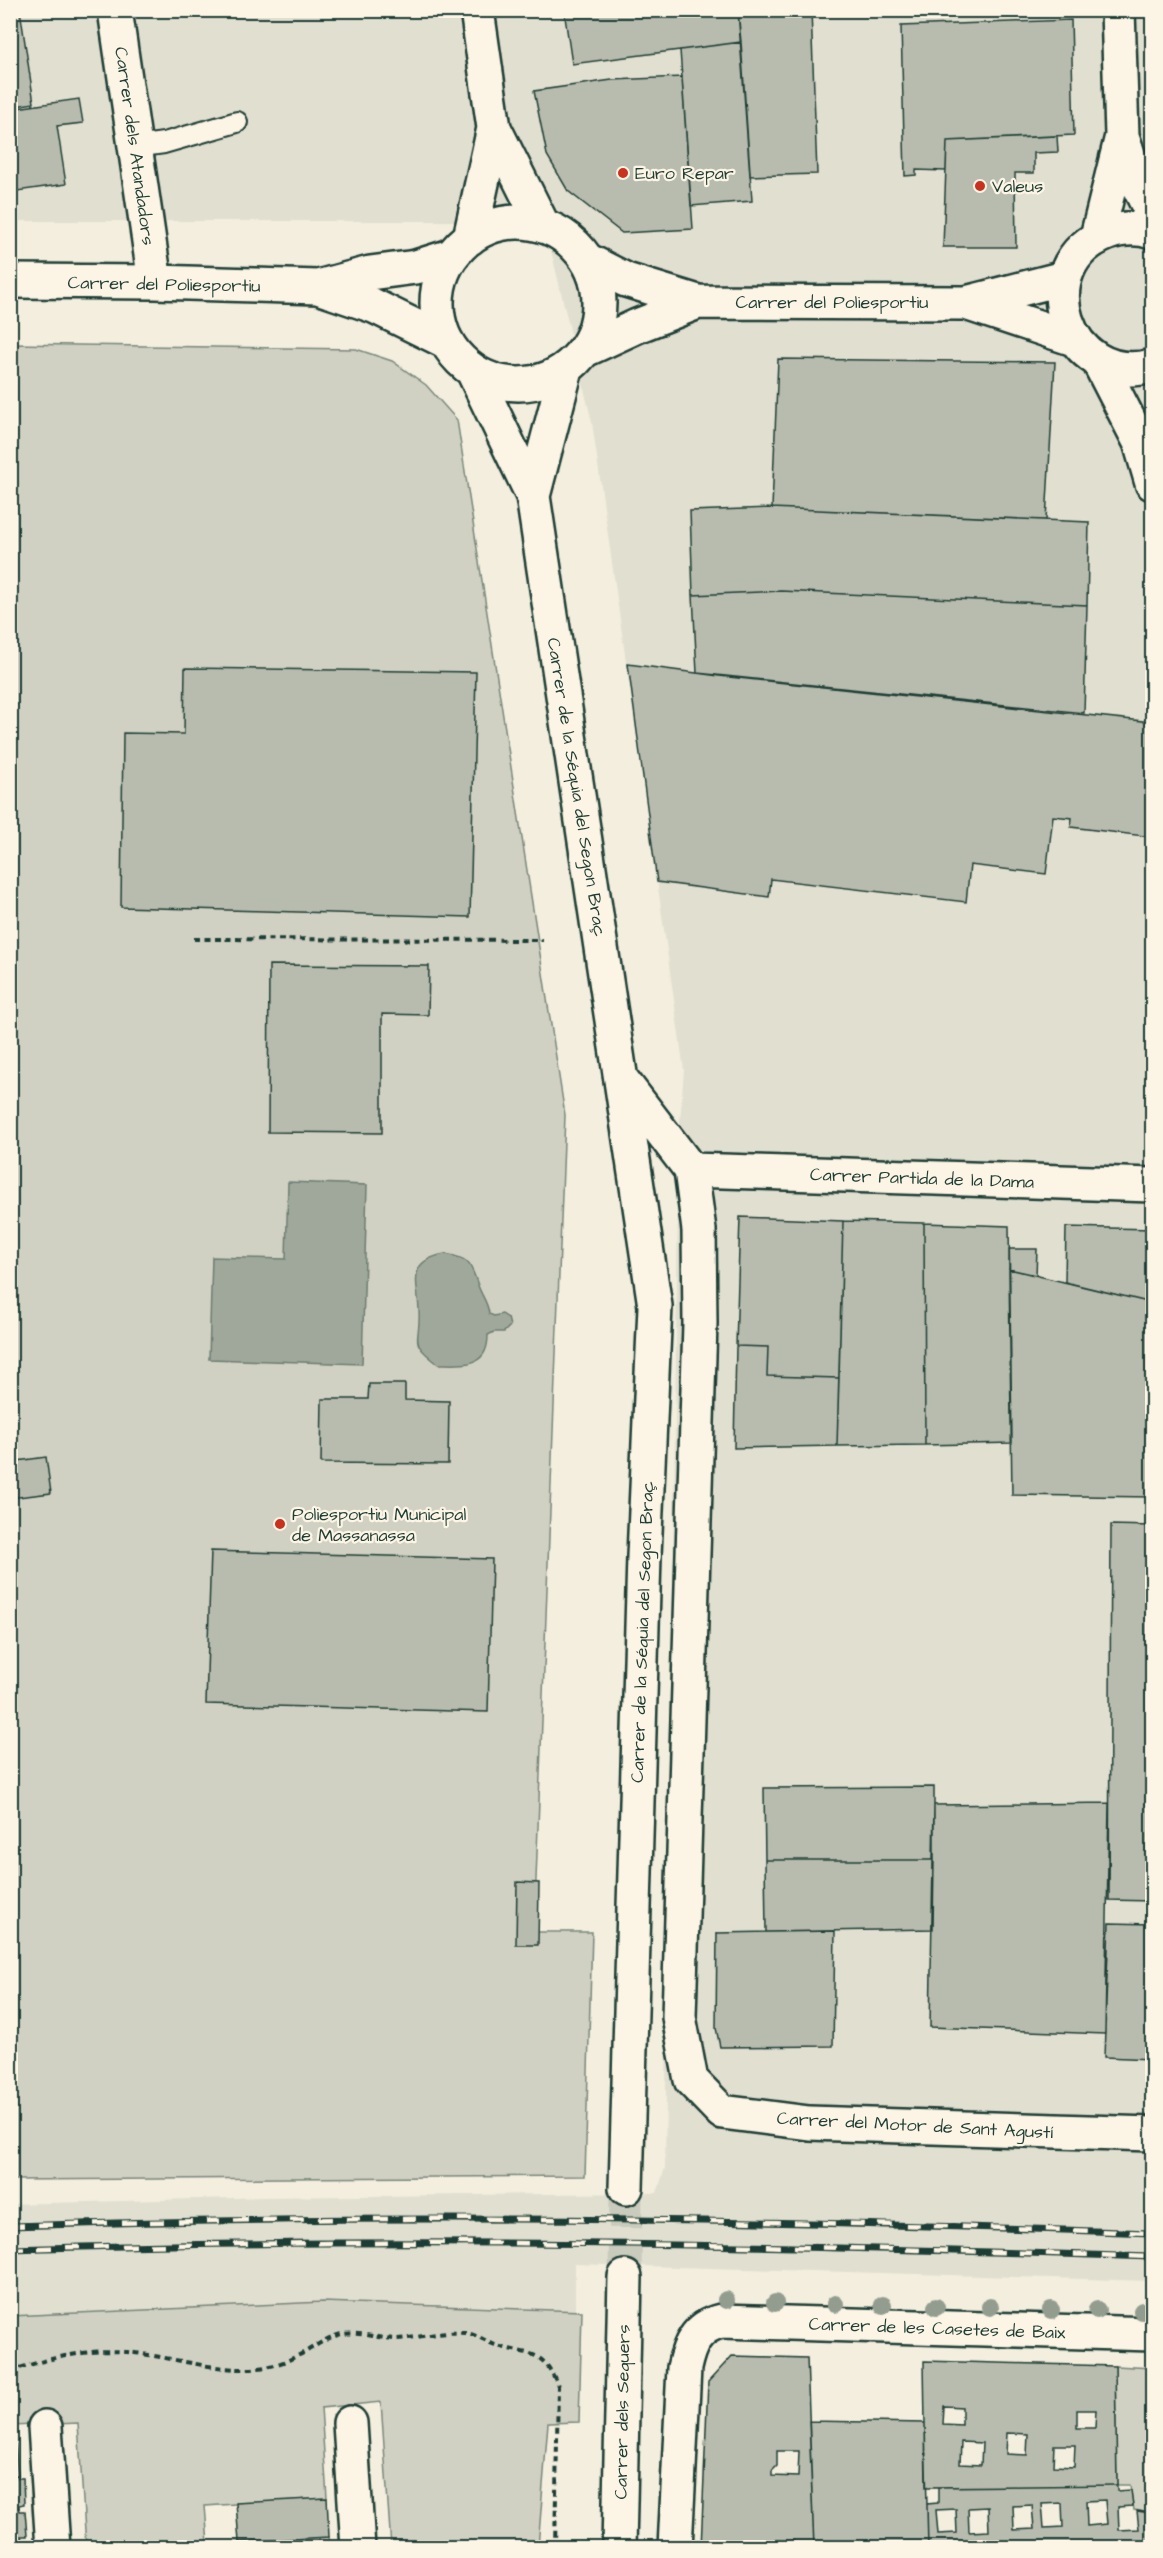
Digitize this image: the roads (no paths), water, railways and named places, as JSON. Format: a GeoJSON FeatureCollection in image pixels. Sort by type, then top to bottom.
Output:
{"type":"FeatureCollection","features":[{"type":"Feature","properties":{"kind":"street","name":"Carrer dels Atandadors"},"geometry":{"type":"LineString","coordinates":[[115,10],[155,282]]}},
{"type":"Feature","properties":{"kind":"street"},"geometry":{"type":"LineString","coordinates":[[477,10],[494,128],[543,226]]}},
{"type":"Feature","properties":{"kind":"street"},"geometry":{"type":"LineString","coordinates":[[1097,237],[1122,136],[1118,10]]}},
{"type":"Feature","properties":{"kind":"street"},"geometry":{"type":"LineString","coordinates":[[460,247],[486,228],[505,223],[524,222],[543,226],[560,234],[575,246],[587,260],[595,278],[599,296],[599,315],[594,333],[575,360],[544,380],[519,385],[495,382],[473,371],[458,358],[447,342],[439,321],[437,298],[441,276],[460,247],[494,128]]}},
{"type":"Feature","properties":{"kind":"street"},"geometry":{"type":"LineString","coordinates":[[1122,136],[1139,187],[1152,213]]}},
{"type":"Feature","properties":{"kind":"street"},"geometry":{"type":"LineString","coordinates":[[1152,232],[1143,229],[1120,229],[1097,237],[1083,248],[1072,262],[1064,279],[1062,300],[1065,321],[1146,428],[1152,483]]}},
{"type":"Feature","properties":{"kind":"street","name":"Carrer del Poliesportiu"},"geometry":{"type":"LineString","coordinates":[[10,281],[155,282],[318,287],[370,273],[416,267],[460,247]]}},
{"type":"Feature","properties":{"kind":"street","name":"Carrer del Poliesportiu"},"geometry":{"type":"LineString","coordinates":[[587,260],[626,280],[698,302],[966,303],[1064,279]]}},
{"type":"Feature","properties":{"kind":"street","name":"Carrer del Poliesportiu"},"geometry":{"type":"LineString","coordinates":[[318,287],[374,306],[447,342]]}},
{"type":"Feature","properties":{"kind":"street","name":"Carrer del Poliesportiu"},"geometry":{"type":"LineString","coordinates":[[575,360],[637,326],[698,302]]}},
{"type":"Feature","properties":{"kind":"street","name":"Carrer del Poliesportiu"},"geometry":{"type":"LineString","coordinates":[[966,303],[1086,350],[1119,368],[1140,369],[1152,366]]}},
{"type":"Feature","properties":{"kind":"street","name":"Carrer de la Séquia del Segon Braç"},"geometry":{"type":"LineString","coordinates":[[533,496],[575,360]]}},
{"type":"Feature","properties":{"kind":"street","name":"Carrer de la Séquia del Segon Braç"},"geometry":{"type":"LineString","coordinates":[[473,371],[533,496],[655,1306],[644,1568],[626,2188]]}},
{"type":"Feature","properties":{"kind":"street","name":"Carrer de la Séquia del Segon Braç"},"geometry":{"type":"LineString","coordinates":[[620,1078],[691,1170]]}},
{"type":"Feature","properties":{"kind":"street","name":"Carrer Partida de la Dama"},"geometry":{"type":"LineString","coordinates":[[691,1170],[1152,1185]]}},
{"type":"Feature","properties":{"kind":"street","name":"Carrer del Motor de Sant Agustí"},"geometry":{"type":"LineString","coordinates":[[691,1170],[699,1230],[700,1323],[679,2017],[692,2080],[722,2112],[809,2124],[1152,2134]]}},
{"type":"Feature","properties":{"kind":"street","name":"Carrer dels Sequers"},"geometry":{"type":"LineString","coordinates":[[619,2547],[625,2277]]}},
{"type":"Feature","properties":{"kind":"street","name":"Carrer de les Casetes de Baix"},"geometry":{"type":"LineString","coordinates":[[675,2547],[684,2368],[688,2350],[697,2333],[709,2324],[721,2321],[1152,2334]]}},
{"type":"Feature","properties":{"kind":"street"},"geometry":{"type":"LineString","coordinates":[[350,2423],[358,2547]]}},
{"type":"Feature","properties":{"kind":"street"},"geometry":{"type":"LineString","coordinates":[[45,2427],[53,2547]]}},
{"type":"Feature","properties":{"kind":"lane"},"geometry":{"type":"LineString","coordinates":[[135,147],[164,143],[237,122]]}},
{"type":"Feature","properties":{"kind":"tunnel"},"geometry":{"type":"LineString","coordinates":[[625,2277],[626,2188]]}},
{"type":"Feature","properties":{"kind":"railway"},"geometry":{"type":"LineString","coordinates":[[10,2226],[296,2220],[581,2219],[867,2224],[1152,2233]]}},
{"type":"Feature","properties":{"kind":"railway"},"geometry":{"type":"LineString","coordinates":[[10,2249],[153,2245],[439,2243],[724,2246],[1152,2257]]}},
{"type":"Feature","properties":{"kind":"place","name":"Euro Repar"},"geometry":{"type":"Point","coordinates":[623,173]}},
{"type":"Feature","properties":{"kind":"place","name":"Valeus"},"geometry":{"type":"Point","coordinates":[980,186]}},
{"type":"Feature","properties":{"kind":"place","name":"Poliesportiu Municipal de Massanassa"},"geometry":{"type":"Point","coordinates":[280,1524]}}]}
